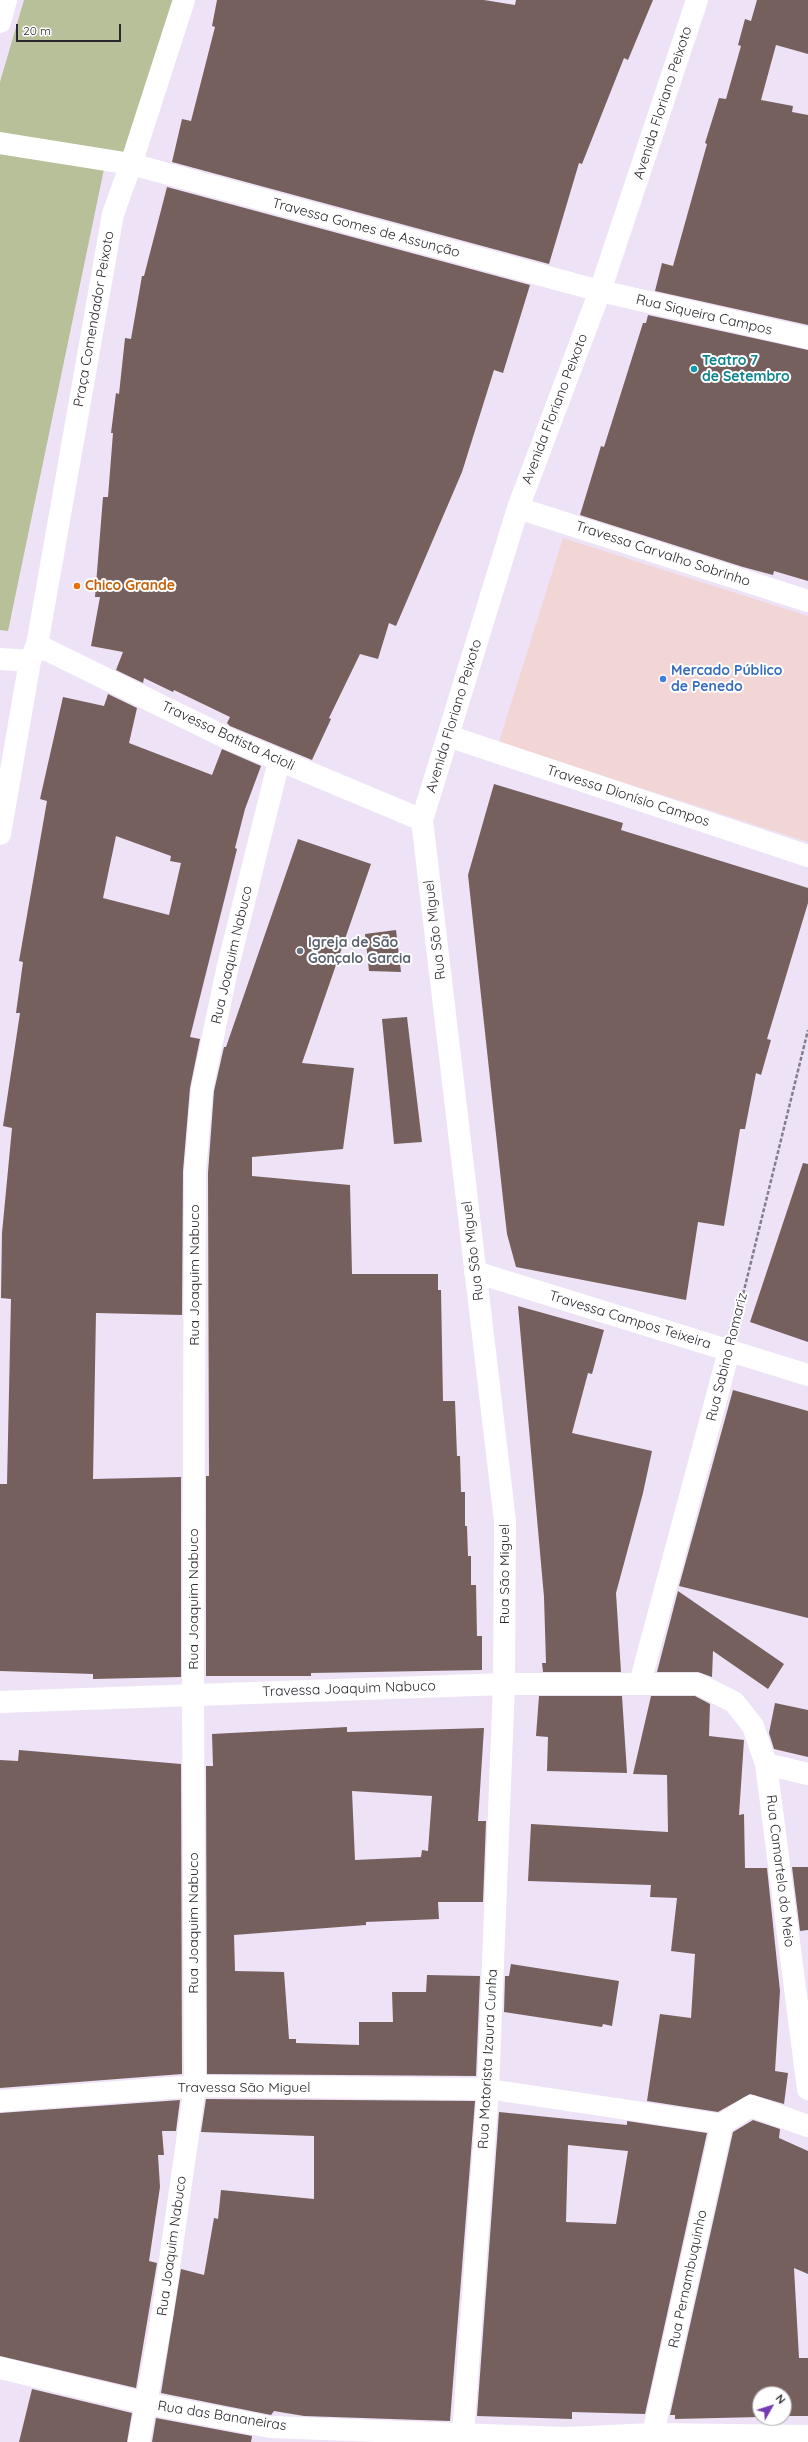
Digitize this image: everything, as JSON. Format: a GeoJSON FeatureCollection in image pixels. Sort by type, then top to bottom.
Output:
{"type":"FeatureCollection","features":[{"type":"Feature","properties":{"kind":"street"},"geometry":{"type":"LineString","coordinates":[[0,22],[6,0]]}},
{"type":"Feature","properties":{"kind":"street","name":"Praça Comendador Peixoto"},"geometry":{"type":"LineString","coordinates":[[0,834],[113,214],[131,164],[184,0]]}},
{"type":"Feature","properties":{"kind":"street","name":"Avenida Floriano Peixoto"},"geometry":{"type":"LineString","coordinates":[[422,820],[518,508],[600,291],[697,0]]}},
{"type":"Feature","properties":{"kind":"street","name":"Travessa Gomes de Assunção"},"geometry":{"type":"LineString","coordinates":[[0,143],[131,164],[600,291]]}},
{"type":"Feature","properties":{"kind":"street","name":"Rua Siqueira Campos"},"geometry":{"type":"LineString","coordinates":[[600,291],[808,338]]}},
{"type":"Feature","properties":{"kind":"street","name":"Travessa Carvalho Sobrinho"},"geometry":{"type":"LineString","coordinates":[[518,508],[808,601]]}},
{"type":"Feature","properties":{"kind":"street","name":"Travessa Batista Acioli"},"geometry":{"type":"LineString","coordinates":[[0,659],[33,653],[279,761],[422,820]]}},
{"type":"Feature","properties":{"kind":"street","name":"Travessa Dionísio Campos"},"geometry":{"type":"LineString","coordinates":[[448,736],[808,856]]}},
{"type":"Feature","properties":{"kind":"street","name":"Rua Joaquim Nabuco"},"geometry":{"type":"LineString","coordinates":[[139,2442],[162,2316],[195,2086],[193,1694],[195,1172],[202,1096],[227,970],[279,761]]}},
{"type":"Feature","properties":{"kind":"street","name":"Rua São Miguel"},"geometry":{"type":"LineString","coordinates":[[422,820],[505,1521],[504,1684]]}},
{"type":"Feature","properties":{"kind":"street","name":"Travessa Campos Teixeira"},"geometry":{"type":"LineString","coordinates":[[475,1272],[729,1352],[808,1374]]}},
{"type":"Feature","properties":{"kind":"street","name":"Rua Sabino Romariz"},"geometry":{"type":"LineString","coordinates":[[640,1683],[729,1352]]}},
{"type":"Feature","properties":{"kind":"street","name":"Travessa Joaquim Nabuco"},"geometry":{"type":"LineString","coordinates":[[0,1702],[504,1684],[698,1684]]}},
{"type":"Feature","properties":{"kind":"street","name":"Rua Motorista Izaura Cunha"},"geometry":{"type":"LineString","coordinates":[[463,2434],[488,2090],[504,1684]]}},
{"type":"Feature","properties":{"kind":"street","name":"Rua Camartelo do Meio"},"geometry":{"type":"LineString","coordinates":[[698,1684],[734,1702],[753,1726],[766,1764],[808,2089]]}},
{"type":"Feature","properties":{"kind":"street"},"geometry":{"type":"LineString","coordinates":[[766,1764],[808,1774]]}},
{"type":"Feature","properties":{"kind":"street","name":"Travessa São Miguel"},"geometry":{"type":"LineString","coordinates":[[0,2101],[195,2086],[488,2090]]}},
{"type":"Feature","properties":{"kind":"street"},"geometry":{"type":"LineString","coordinates":[[722,2124],[751,2106],[808,2126]]}},
{"type":"Feature","properties":{"kind":"street","name":"Rua Pernambuquinho"},"geometry":{"type":"LineString","coordinates":[[653,2434],[722,2124]]}},
{"type":"Feature","properties":{"kind":"street","name":"Rua das Bananeiras"},"geometry":{"type":"LineString","coordinates":[[0,2368],[145,2403],[270,2427],[463,2434],[565,2440],[653,2434],[808,2436]]}},
{"type":"Feature","properties":{"kind":"lane"},"geometry":{"type":"LineString","coordinates":[[488,2090],[722,2124]]}},
{"type":"Feature","properties":{"kind":"path","name":"Rua Sabino Romariz"},"geometry":{"type":"LineString","coordinates":[[729,1352],[808,1030]]}},
{"type":"Feature","properties":{"kind":"shaded area","name":"Mercado Público de Penedo"},"geometry":{"type":"Polygon","coordinates":[[[563,538],[808,616],[808,842],[499,742],[563,538]]]}},
{"type":"Feature","properties":{"kind":"green space"},"geometry":{"type":"Polygon","coordinates":[[[24,0],[175,0],[126,154],[0,133],[0,82],[24,0]]]}},
{"type":"Feature","properties":{"kind":"green space"},"geometry":{"type":"Polygon","coordinates":[[[0,150],[104,169],[8,631],[0,630],[0,150]]]}},
{"type":"Feature","properties":{"kind":"building"},"geometry":{"type":"Polygon","coordinates":[[[217,0],[484,0],[515,5],[516,0],[653,0],[628,60],[624,58],[582,164],[579,163],[549,264],[172,162],[182,119],[191,121],[215,27],[212,26],[217,0]]]}},
{"type":"Feature","properties":{"kind":"building"},"geometry":{"type":"Polygon","coordinates":[[[757,0],[808,0],[808,54],[776,45],[761,100],[793,106],[792,112],[808,115],[808,325],[655,291],[662,263],[673,266],[707,144],[705,143],[719,98],[726,99],[741,46],[738,45],[745,19],[751,21],[757,0]]]}},
{"type":"Feature","properties":{"kind":"building"},"geometry":{"type":"Polygon","coordinates":[[[167,187],[530,285],[503,373],[494,370],[462,472],[396,626],[389,623],[378,659],[360,654],[329,718],[331,719],[312,760],[230,726],[227,723],[230,717],[174,690],[173,692],[144,678],[143,683],[116,670],[123,652],[91,646],[100,597],[95,597],[103,497],[108,497],[113,433],[111,433],[116,393],[119,394],[125,338],[131,339],[142,276],[144,276],[167,187]]]}},
{"type":"Feature","properties":{"kind":"building"},"geometry":{"type":"Polygon","coordinates":[[[648,315],[808,350],[808,581],[774,571],[773,575],[743,567],[580,515],[601,446],[604,447],[643,323],[646,323],[648,315]]]}},
{"type":"Feature","properties":{"kind":"building"},"geometry":{"type":"Polygon","coordinates":[[[108,694],[137,708],[129,743],[212,775],[222,749],[261,766],[245,809],[235,848],[237,849],[190,1037],[200,1039],[190,1088],[183,1171],[182,1315],[96,1313],[93,1479],[181,1477],[181,1677],[93,1679],[93,1674],[0,1671],[0,1484],[7,1484],[11,1299],[1,1298],[2,1233],[12,1128],[3,1126],[20,1013],[16,1013],[23,962],[19,961],[47,801],[40,799],[63,697],[104,706],[108,694]],[[116,836],[103,898],[169,915],[181,863],[170,861],[171,856],[116,836]]]}},
{"type":"Feature","properties":{"kind":"building"},"geometry":{"type":"Polygon","coordinates":[[[494,784],[623,823],[621,830],[808,888],[808,903],[767,1039],[771,1040],[761,1075],[756,1073],[745,1129],[740,1129],[724,1226],[698,1222],[686,1300],[516,1267],[507,1234],[468,875],[494,784]]]}},
{"type":"Feature","properties":{"kind":"building"},"geometry":{"type":"Polygon","coordinates":[[[298,839],[371,864],[302,1063],[354,1068],[343,1149],[252,1157],[252,1176],[350,1185],[352,1274],[438,1274],[438,1290],[441,1290],[443,1401],[455,1401],[457,1456],[460,1456],[461,1492],[465,1492],[465,1526],[467,1526],[468,1556],[471,1556],[471,1585],[476,1585],[477,1636],[482,1636],[482,1670],[311,1673],[311,1676],[206,1676],[206,1476],[209,1476],[208,1173],[214,1091],[224,1047],[226,1047],[298,839]]]}},
{"type":"Feature","properties":{"kind":"building"},"geometry":{"type":"Polygon","coordinates":[[[396,930],[401,972],[369,971],[365,934],[396,930]]]}},
{"type":"Feature","properties":{"kind":"building"},"geometry":{"type":"Polygon","coordinates":[[[407,1017],[422,1142],[394,1144],[382,1019],[407,1017]]]}},
{"type":"Feature","properties":{"kind":"building"},"geometry":{"type":"Polygon","coordinates":[[[803,1163],[808,1164],[808,1342],[750,1322],[803,1163]]]}},
{"type":"Feature","properties":{"kind":"building"},"geometry":{"type":"Polygon","coordinates":[[[518,1306],[604,1330],[592,1374],[588,1373],[572,1433],[652,1451],[643,1493],[616,1593],[621,1672],[543,1672],[542,1663],[546,1663],[544,1597],[518,1306]]]}},
{"type":"Feature","properties":{"kind":"building"},"geometry":{"type":"Polygon","coordinates":[[[733,1390],[808,1411],[808,1618],[679,1586],[733,1390]]]}},
{"type":"Feature","properties":{"kind":"building"},"geometry":{"type":"Polygon","coordinates":[[[678,1591],[784,1664],[768,1689],[713,1651],[712,1677],[698,1672],[657,1672],[678,1591]]]}},
{"type":"Feature","properties":{"kind":"building"},"geometry":{"type":"Polygon","coordinates":[[[539,1696],[622,1696],[627,1773],[547,1771],[548,1737],[536,1736],[539,1696]]]}},
{"type":"Feature","properties":{"kind":"building"},"geometry":{"type":"Polygon","coordinates":[[[651,1696],[695,1696],[710,1704],[709,1736],[744,1740],[739,1815],[744,1814],[745,1868],[767,1868],[780,1991],[775,2071],[788,2073],[784,2104],[750,2094],[718,2112],[647,2101],[660,2014],[691,2018],[695,1954],[671,1951],[677,1898],[650,1897],[651,1885],[528,1881],[531,1824],[668,1832],[667,1775],[633,1774],[651,1696]]]}},
{"type":"Feature","properties":{"kind":"building"},"geometry":{"type":"Polygon","coordinates":[[[775,1703],[808,1710],[808,1757],[774,1749],[769,1733],[775,1703]]]}},
{"type":"Feature","properties":{"kind":"building"},"geometry":{"type":"Polygon","coordinates":[[[347,1727],[347,1732],[484,1728],[478,1821],[486,1821],[483,1902],[438,1902],[439,1919],[366,1922],[366,1925],[234,1935],[235,1971],[284,1972],[289,2039],[296,2039],[296,2043],[359,2045],[359,2022],[393,2022],[392,1992],[426,1992],[427,1975],[480,1976],[476,2076],[207,2074],[206,1766],[213,1766],[212,1734],[347,1727]],[[352,1791],[355,1860],[421,1857],[422,1850],[428,1851],[432,1796],[352,1791]]]}},
{"type":"Feature","properties":{"kind":"building"},"geometry":{"type":"Polygon","coordinates":[[[19,1750],[181,1764],[182,2074],[0,2088],[0,1760],[18,1761],[19,1750]]]}},
{"type":"Feature","properties":{"kind":"building"},"geometry":{"type":"Polygon","coordinates":[[[792,1867],[808,1867],[808,1930],[800,1931],[792,1867]]]}},
{"type":"Feature","properties":{"kind":"building"},"geometry":{"type":"Polygon","coordinates":[[[511,1964],[619,1981],[612,2026],[603,2024],[602,2027],[504,2012],[505,1976],[509,1976],[511,1964]]]}},
{"type":"Feature","properties":{"kind":"building"},"geometry":{"type":"Polygon","coordinates":[[[206,2099],[475,2101],[450,2421],[304,2416],[274,2411],[271,2415],[161,2393],[181,2269],[204,2275],[214,2218],[218,2219],[221,2190],[314,2199],[314,2136],[201,2132],[206,2099]]]}},
{"type":"Feature","properties":{"kind":"building"},"geometry":{"type":"Polygon","coordinates":[[[180,2100],[176,2131],[162,2131],[164,2155],[158,2155],[160,2187],[149,2261],[157,2263],[136,2388],[0,2356],[0,2113],[180,2100]]]}},
{"type":"Feature","properties":{"kind":"building"},"geometry":{"type":"Polygon","coordinates":[[[499,2112],[627,2125],[627,2121],[707,2133],[645,2414],[572,2412],[572,2419],[477,2416],[499,2112]],[[568,2145],[566,2222],[616,2224],[628,2151],[568,2145]]]}},
{"type":"Feature","properties":{"kind":"building"},"geometry":{"type":"Polygon","coordinates":[[[753,2120],[780,2129],[779,2138],[808,2151],[808,2274],[794,2268],[799,2358],[808,2358],[808,2416],[792,2416],[792,2386],[752,2386],[752,2417],[675,2419],[675,2415],[670,2415],[733,2132],[753,2120]]]}},
{"type":"Feature","properties":{"kind":"building"},"geometry":{"type":"Polygon","coordinates":[[[32,2389],[132,2413],[127,2442],[19,2442],[32,2389]]]}},
{"type":"Feature","properties":{"kind":"building"},"geometry":{"type":"Polygon","coordinates":[[[156,2418],[252,2436],[251,2442],[152,2442],[156,2418]]]}},
{"type":"Feature","properties":{"kind":"place","name":"Teatro 7 de Setembro"},"geometry":{"type":"Point","coordinates":[694,369]}},
{"type":"Feature","properties":{"kind":"place","name":"Chico Grande"},"geometry":{"type":"Point","coordinates":[77,586]}},
{"type":"Feature","properties":{"kind":"place","name":"Mercado Público de Penedo"},"geometry":{"type":"Point","coordinates":[663,679]}},
{"type":"Feature","properties":{"kind":"place","name":"Igreja de São Gonçalo Garcia"},"geometry":{"type":"Point","coordinates":[300,951]}}]}
